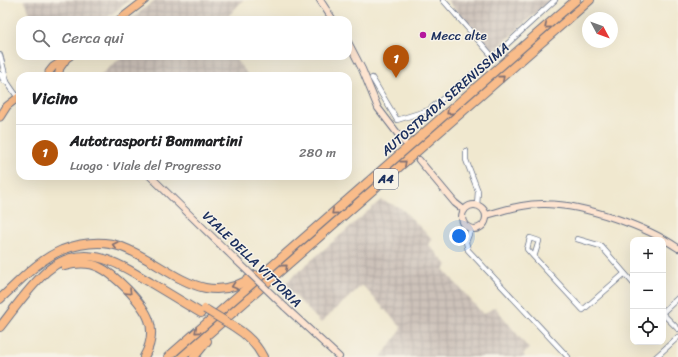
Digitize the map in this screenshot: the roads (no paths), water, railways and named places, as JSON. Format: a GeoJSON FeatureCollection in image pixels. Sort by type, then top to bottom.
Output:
{"type":"FeatureCollection","features":[{"type":"Feature","properties":{"kind":"highway","name":"AUTOSTRADA SERENISSIMA"},"geometry":{"type":"LineString","coordinates":[[168,357],[576,0]]}},
{"type":"Feature","properties":{"kind":"highway","name":"AUTOSTRADA SERENISSIMA"},"geometry":{"type":"LineString","coordinates":[[182,357],[590,0]]}},
{"type":"Feature","properties":{"kind":"highway"},"geometry":{"type":"LineString","coordinates":[[0,300],[44,260],[62,250],[90,243],[121,247],[187,282],[203,288],[215,290],[228,288],[244,282],[272,261],[290,250]]}},
{"type":"Feature","properties":{"kind":"highway"},"geometry":{"type":"LineString","coordinates":[[0,300],[57,259],[73,253],[94,251],[105,253],[116,256],[231,328],[242,332],[253,341],[263,357]]}},
{"type":"Feature","properties":{"kind":"highway"},"geometry":{"type":"LineString","coordinates":[[0,327],[28,291],[48,270],[65,260],[88,256],[104,258],[119,264],[203,311]]}},
{"type":"Feature","properties":{"kind":"highway"},"geometry":{"type":"LineString","coordinates":[[0,327],[48,275],[69,264],[89,264],[101,267],[110,273],[147,312],[150,337],[149,345],[144,357]]}},
{"type":"Feature","properties":{"kind":"highway"},"geometry":{"type":"LineString","coordinates":[[194,357],[201,347],[220,329],[233,313]]}},
{"type":"Feature","properties":{"kind":"highway"},"geometry":{"type":"LineString","coordinates":[[231,328],[252,347],[257,357]]}},
{"type":"Feature","properties":{"kind":"main road"},"geometry":{"type":"LineString","coordinates":[[123,16],[145,0]]}},
{"type":"Feature","properties":{"kind":"main road"},"geometry":{"type":"LineString","coordinates":[[48,72],[65,60]]}},
{"type":"Feature","properties":{"kind":"main road"},"geometry":{"type":"LineString","coordinates":[[59,72],[60,68],[66,60]]}},
{"type":"Feature","properties":{"kind":"main road"},"geometry":{"type":"LineString","coordinates":[[0,107],[16,97]]}},
{"type":"Feature","properties":{"kind":"main road"},"geometry":{"type":"LineString","coordinates":[[0,117],[7,106],[16,98]]}},
{"type":"Feature","properties":{"kind":"street"},"geometry":{"type":"LineString","coordinates":[[320,0],[330,16]]}},
{"type":"Feature","properties":{"kind":"street"},"geometry":{"type":"LineString","coordinates":[[443,0],[492,57]]}},
{"type":"Feature","properties":{"kind":"street"},"geometry":{"type":"LineString","coordinates":[[372,78],[397,120],[429,110],[556,0]]}},
{"type":"Feature","properties":{"kind":"street"},"geometry":{"type":"LineString","coordinates":[[352,47],[378,108],[404,142]]}},
{"type":"Feature","properties":{"kind":"street"},"geometry":{"type":"LineString","coordinates":[[0,55],[7,82]]}},
{"type":"Feature","properties":{"kind":"street"},"geometry":{"type":"LineString","coordinates":[[0,74],[4,81],[7,82],[16,92]]}},
{"type":"Feature","properties":{"kind":"street"},"geometry":{"type":"LineString","coordinates":[[466,151],[466,160],[478,191],[477,206]]}},
{"type":"Feature","properties":{"kind":"street"},"geometry":{"type":"LineString","coordinates":[[419,160],[456,203],[464,210]]}},
{"type":"Feature","properties":{"kind":"street","name":"VIALE DELLA VITTORIA"},"geometry":{"type":"LineString","coordinates":[[154,180],[338,357]]}},
{"type":"Feature","properties":{"kind":"street"},"geometry":{"type":"LineString","coordinates":[[486,214],[523,206],[545,204],[574,208],[600,214],[640,227],[678,248]]}},
{"type":"Feature","properties":{"kind":"street"},"geometry":{"type":"LineString","coordinates":[[470,206],[477,206],[484,211],[486,214],[486,219],[482,226],[475,230],[464,225],[461,218],[464,210],[470,206]]}},
{"type":"Feature","properties":{"kind":"street"},"geometry":{"type":"LineString","coordinates":[[470,229],[467,237],[467,248],[568,357]]}},
{"type":"Feature","properties":{"kind":"street"},"geometry":{"type":"LineString","coordinates":[[577,239],[601,246],[630,280]]}},
{"type":"Feature","properties":{"kind":"street"},"geometry":{"type":"LineString","coordinates":[[534,257],[583,310],[624,274]]}},
{"type":"Feature","properties":{"kind":"street"},"geometry":{"type":"LineString","coordinates":[[666,310],[678,298]]}},
{"type":"Feature","properties":{"kind":"street"},"geometry":{"type":"LineString","coordinates":[[666,316],[678,329]]}},
{"type":"Feature","properties":{"kind":"street"},"geometry":{"type":"LineString","coordinates":[[657,357],[678,337]]}},
{"type":"Feature","properties":{"kind":"place","name":"Mecc alte"},"geometry":{"type":"Point","coordinates":[423,35]}},
{"type":"Feature","properties":{"kind":"place","name":"Autotrasporti Bommartini"},"geometry":{"type":"Point","coordinates":[396,78]}}]}
